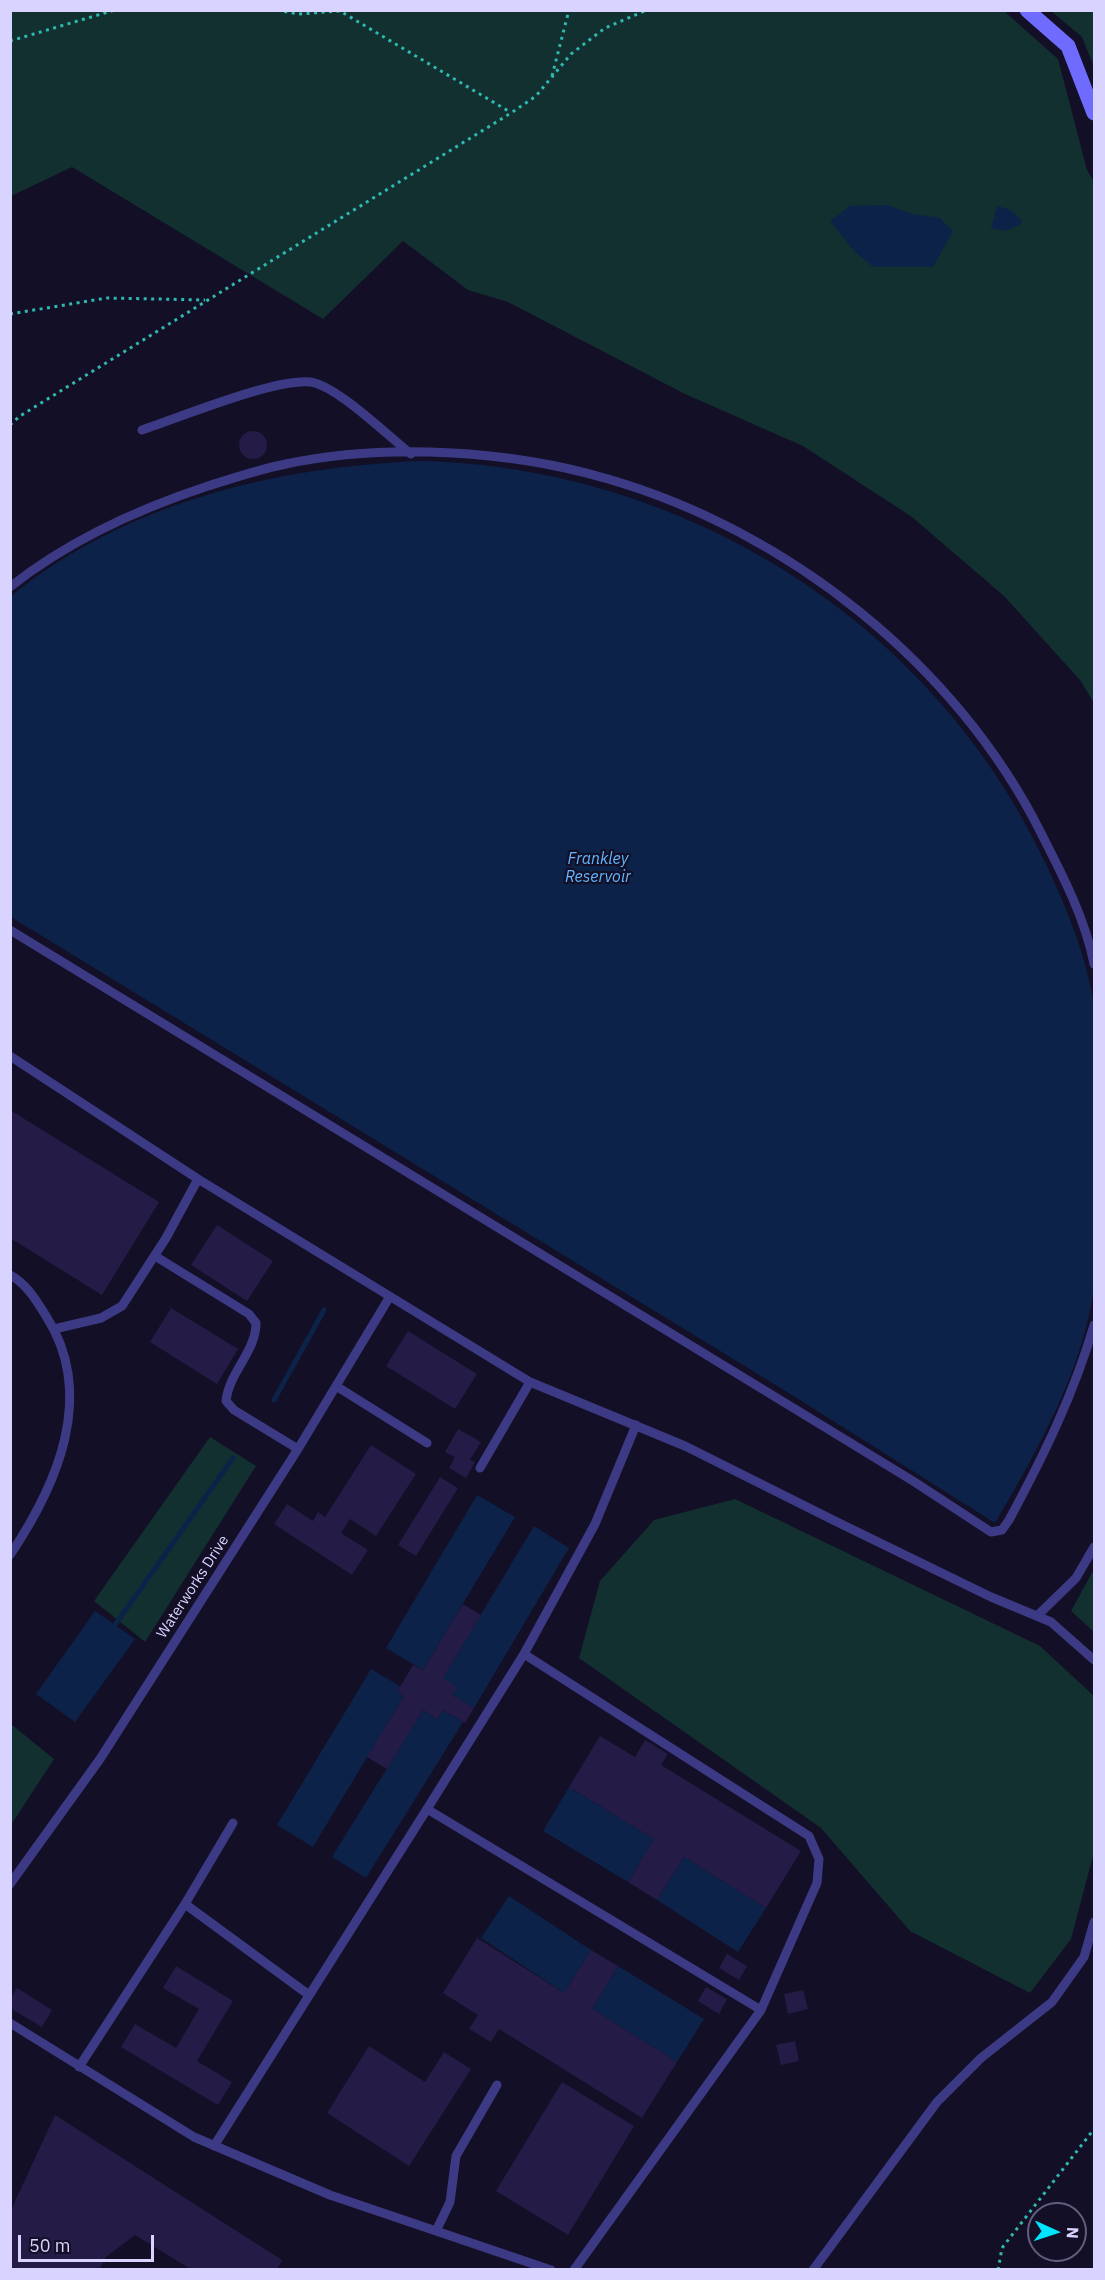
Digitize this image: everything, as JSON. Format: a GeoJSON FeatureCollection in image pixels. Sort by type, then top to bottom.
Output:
{"type":"FeatureCollection","features":[{"type":"Feature","properties":{"kind":"street"},"geometry":{"type":"LineString","coordinates":[[1027,10],[1068,46],[1095,113]]}},
{"type":"Feature","properties":{"kind":"lane"},"geometry":{"type":"LineString","coordinates":[[142,430],[277,385],[313,382],[338,396],[411,454]]}},
{"type":"Feature","properties":{"kind":"lane"},"geometry":{"type":"LineString","coordinates":[[10,587],[28,573],[116,522],[198,490],[285,464],[372,454],[483,456],[609,479],[680,505],[738,533],[820,583],[870,619],[939,684],[989,747],[1029,808],[1092,944],[1095,964]]}},
{"type":"Feature","properties":{"kind":"lane"},"geometry":{"type":"LineString","coordinates":[[10,930],[914,1481],[991,1532],[1002,1530],[1009,1520],[1046,1450],[1077,1380],[1095,1325]]}},
{"type":"Feature","properties":{"kind":"lane"},"geometry":{"type":"LineString","coordinates":[[10,1056],[198,1179],[389,1298],[530,1382],[685,1446],[835,1521],[1051,1622],[1095,1660]]}},
{"type":"Feature","properties":{"kind":"lane"},"geometry":{"type":"LineString","coordinates":[[54,1329],[101,1318],[122,1306],[155,1256],[198,1179]]}},
{"type":"Feature","properties":{"kind":"lane"},"geometry":{"type":"LineString","coordinates":[[155,1256],[249,1314],[256,1323],[254,1339],[235,1372],[227,1390],[226,1401],[234,1410],[298,1449]]}},
{"type":"Feature","properties":{"kind":"lane"},"geometry":{"type":"LineString","coordinates":[[10,1275],[26,1286],[54,1329],[70,1379],[68,1434],[57,1469],[29,1527],[10,1555]]}},
{"type":"Feature","properties":{"kind":"lane","name":"Waterworks Drive"},"geometry":{"type":"LineString","coordinates":[[10,1884],[100,1759],[298,1449],[389,1298]]}},
{"type":"Feature","properties":{"kind":"lane"},"geometry":{"type":"LineString","coordinates":[[480,1468],[530,1382]]}},
{"type":"Feature","properties":{"kind":"lane"},"geometry":{"type":"LineString","coordinates":[[336,1386],[427,1443]]}},
{"type":"Feature","properties":{"kind":"lane"},"geometry":{"type":"LineString","coordinates":[[214,2146],[524,1654],[595,1524],[636,1425]]}},
{"type":"Feature","properties":{"kind":"lane"},"geometry":{"type":"LineString","coordinates":[[1037,1616],[1076,1578],[1095,1547]]}},
{"type":"Feature","properties":{"kind":"lane"},"geometry":{"type":"LineString","coordinates":[[524,1654],[809,1836],[819,1859],[817,1883],[761,2010],[574,2270]]}},
{"type":"Feature","properties":{"kind":"lane"},"geometry":{"type":"LineString","coordinates":[[427,1809],[761,2010]]}},
{"type":"Feature","properties":{"kind":"lane"},"geometry":{"type":"LineString","coordinates":[[80,2067],[185,1904],[233,1822]]}},
{"type":"Feature","properties":{"kind":"lane"},"geometry":{"type":"LineString","coordinates":[[185,1904],[309,1995]]}},
{"type":"Feature","properties":{"kind":"lane"},"geometry":{"type":"LineString","coordinates":[[813,2270],[937,2102],[981,2058],[1052,2002],[1084,1957],[1095,1922]]}},
{"type":"Feature","properties":{"kind":"lane"},"geometry":{"type":"LineString","coordinates":[[10,2023],[194,2137],[330,2195],[551,2270]]}},
{"type":"Feature","properties":{"kind":"lane"},"geometry":{"type":"LineString","coordinates":[[436,2231],[450,2202],[456,2156],[497,2085]]}},
{"type":"Feature","properties":{"kind":"path"},"geometry":{"type":"LineString","coordinates":[[10,41],[115,10]]}},
{"type":"Feature","properties":{"kind":"path"},"geometry":{"type":"LineString","coordinates":[[277,10],[298,14],[340,11],[511,113]]}},
{"type":"Feature","properties":{"kind":"path"},"geometry":{"type":"LineString","coordinates":[[551,78],[569,10]]}},
{"type":"Feature","properties":{"kind":"path"},"geometry":{"type":"LineString","coordinates":[[10,425],[20,416],[511,113],[536,96],[570,54],[605,28],[647,10]]}},
{"type":"Feature","properties":{"kind":"path"},"geometry":{"type":"LineString","coordinates":[[10,314],[107,298],[207,300]]}},
{"type":"Feature","properties":{"kind":"path"},"geometry":{"type":"LineString","coordinates":[[998,2270],[1002,2248],[1095,2129]]}},
{"type":"Feature","properties":{"kind":"green space"},"geometry":{"type":"Polygon","coordinates":[[[10,11],[1004,11],[1058,59],[1087,170],[1094,182],[1094,703],[1080,680],[1004,596],[912,517],[803,446],[685,394],[508,302],[468,290],[403,241],[323,319],[72,167],[11,196],[10,11]]]}},
{"type":"Feature","properties":{"kind":"green space"},"geometry":{"type":"Polygon","coordinates":[[[1051,11],[1094,11],[1094,67],[1082,37],[1051,11]]]}},
{"type":"Feature","properties":{"kind":"green space"},"geometry":{"type":"Polygon","coordinates":[[[210,1437],[256,1466],[145,1642],[94,1601],[210,1437]]]}},
{"type":"Feature","properties":{"kind":"green space"},"geometry":{"type":"Polygon","coordinates":[[[735,1499],[1040,1646],[1094,1696],[1094,1852],[1071,1939],[1030,1993],[910,1931],[821,1828],[579,1658],[600,1581],[654,1520],[735,1499]]]}},
{"type":"Feature","properties":{"kind":"green space"},"geometry":{"type":"Polygon","coordinates":[[[1094,1569],[1094,1632],[1071,1611],[1094,1569]]]}},
{"type":"Feature","properties":{"kind":"green space"},"geometry":{"type":"Polygon","coordinates":[[[11,1724],[54,1759],[11,1825],[11,1724]]]}},
{"type":"Feature","properties":{"kind":"water"},"geometry":{"type":"Polygon","coordinates":[[[887,205],[913,214],[940,218],[953,231],[933,267],[873,267],[855,252],[830,221],[850,206],[887,205]]]}},
{"type":"Feature","properties":{"kind":"water"},"geometry":{"type":"Polygon","coordinates":[[[997,206],[1011,210],[1022,221],[1021,224],[1006,231],[991,228],[997,206]]]}},
{"type":"Feature","properties":{"kind":"water","name":"Frankley Reservoir"},"geometry":{"type":"Polygon","coordinates":[[[424,461],[522,471],[617,494],[708,529],[793,576],[871,634],[940,702],[999,779],[1047,866],[1062,899],[1087,969],[1094,1005],[1096,1233],[1094,1286],[1089,1316],[1070,1378],[1042,1439],[995,1523],[792,1395],[11,917],[11,596],[56,563],[104,536],[154,513],[206,495],[260,481],[314,471],[369,464],[424,461]]]}},
{"type":"Feature","properties":{"kind":"water"},"geometry":{"type":"Polygon","coordinates":[[[477,1495],[515,1517],[423,1670],[386,1648],[477,1495]]]}},
{"type":"Feature","properties":{"kind":"water"},"geometry":{"type":"Polygon","coordinates":[[[534,1526],[569,1548],[474,1708],[452,1695],[443,1678],[534,1526]]]}},
{"type":"Feature","properties":{"kind":"water"},"geometry":{"type":"Polygon","coordinates":[[[95,1611],[135,1639],[75,1722],[36,1694],[95,1611]]]}},
{"type":"Feature","properties":{"kind":"water"},"geometry":{"type":"Polygon","coordinates":[[[371,1669],[400,1686],[397,1692],[404,1696],[313,1847],[277,1825],[371,1669]]]}},
{"type":"Feature","properties":{"kind":"water"},"geometry":{"type":"Polygon","coordinates":[[[423,1710],[437,1719],[443,1710],[463,1722],[366,1878],[332,1857],[423,1710]]]}},
{"type":"Feature","properties":{"kind":"water"},"geometry":{"type":"Polygon","coordinates":[[[569,1787],[654,1839],[628,1882],[543,1831],[569,1787]]]}},
{"type":"Feature","properties":{"kind":"water"},"geometry":{"type":"Polygon","coordinates":[[[684,1857],[766,1908],[738,1952],[657,1900],[684,1857]]]}},
{"type":"Feature","properties":{"kind":"water"},"geometry":{"type":"Polygon","coordinates":[[[509,1896],[591,1950],[564,1993],[481,1938],[509,1896]]]}},
{"type":"Feature","properties":{"kind":"water"},"geometry":{"type":"Polygon","coordinates":[[[618,1966],[704,2019],[677,2062],[592,2009],[618,1966]]]}},
{"type":"Feature","properties":{"kind":"building"},"geometry":{"type":"Polygon","coordinates":[[[253,431],[263,435],[267,445],[263,455],[253,459],[243,455],[239,445],[243,435],[253,431]]]}},
{"type":"Feature","properties":{"kind":"building"},"geometry":{"type":"Polygon","coordinates":[[[10,1110],[159,1202],[102,1295],[10,1238],[10,1110]]]}},
{"type":"Feature","properties":{"kind":"building"},"geometry":{"type":"Polygon","coordinates":[[[217,1225],[273,1261],[247,1301],[191,1265],[217,1225]]]}},
{"type":"Feature","properties":{"kind":"building"},"geometry":{"type":"Polygon","coordinates":[[[171,1308],[238,1349],[217,1384],[150,1342],[171,1308]]]}},
{"type":"Feature","properties":{"kind":"building"},"geometry":{"type":"Polygon","coordinates":[[[408,1331],[477,1374],[455,1409],[386,1366],[408,1331]]]}},
{"type":"Feature","properties":{"kind":"building"},"geometry":{"type":"Polygon","coordinates":[[[458,1429],[481,1442],[470,1460],[475,1462],[466,1478],[449,1468],[455,1457],[445,1452],[458,1429]]]}},
{"type":"Feature","properties":{"kind":"building"},"geometry":{"type":"Polygon","coordinates":[[[371,1445],[416,1474],[376,1536],[350,1519],[341,1533],[368,1550],[352,1575],[274,1524],[287,1504],[313,1521],[318,1512],[325,1517],[371,1445]]]}},
{"type":"Feature","properties":{"kind":"building"},"geometry":{"type":"Polygon","coordinates":[[[440,1477],[458,1488],[416,1556],[398,1545],[440,1477]]]}},
{"type":"Feature","properties":{"kind":"building"},"geometry":{"type":"Polygon","coordinates":[[[463,1604],[481,1615],[443,1678],[457,1687],[452,1695],[474,1708],[465,1723],[443,1710],[437,1719],[423,1710],[387,1769],[367,1757],[404,1696],[397,1692],[413,1665],[423,1670],[463,1604]]]}},
{"type":"Feature","properties":{"kind":"building"},"geometry":{"type":"Polygon","coordinates":[[[600,1736],[635,1757],[645,1740],[668,1754],[661,1765],[801,1851],[766,1908],[684,1857],[657,1900],[628,1882],[654,1839],[569,1787],[600,1736]]]}},
{"type":"Feature","properties":{"kind":"building"},"geometry":{"type":"Polygon","coordinates":[[[477,1938],[564,1993],[591,1950],[618,1966],[592,2009],[677,2062],[642,2118],[499,2029],[491,2042],[469,2029],[478,2015],[443,1993],[477,1938]]]}},
{"type":"Feature","properties":{"kind":"building"},"geometry":{"type":"Polygon","coordinates":[[[727,1954],[747,1966],[739,1980],[719,1968],[727,1954]]]}},
{"type":"Feature","properties":{"kind":"building"},"geometry":{"type":"Polygon","coordinates":[[[176,1966],[233,2001],[197,2061],[232,2082],[218,2105],[121,2047],[135,2024],[176,2048],[199,2009],[163,1988],[176,1966]]]}},
{"type":"Feature","properties":{"kind":"building"},"geometry":{"type":"Polygon","coordinates":[[[706,1987],[727,1999],[719,2014],[698,2001],[706,1987]]]}},
{"type":"Feature","properties":{"kind":"building"},"geometry":{"type":"Polygon","coordinates":[[[17,1988],[52,2010],[42,2027],[10,2008],[10,1999],[17,1988]]]}},
{"type":"Feature","properties":{"kind":"building"},"geometry":{"type":"Polygon","coordinates":[[[803,1990],[808,2009],[788,2014],[784,1994],[803,1990]]]}},
{"type":"Feature","properties":{"kind":"building"},"geometry":{"type":"Polygon","coordinates":[[[795,2041],[799,2061],[781,2065],[776,2045],[795,2041]]]}},
{"type":"Feature","properties":{"kind":"building"},"geometry":{"type":"Polygon","coordinates":[[[369,2046],[425,2082],[444,2052],[471,2069],[409,2166],[327,2113],[369,2046]]]}},
{"type":"Feature","properties":{"kind":"building"},"geometry":{"type":"Polygon","coordinates":[[[562,2082],[634,2126],[568,2235],[496,2191],[562,2082]]]}},
{"type":"Feature","properties":{"kind":"building"},"geometry":{"type":"Polygon","coordinates":[[[55,2115],[282,2260],[277,2270],[192,2270],[135,2235],[106,2257],[99,2270],[10,2270],[10,2212],[55,2115]]]}},
{"type":"Feature","properties":{"kind":"waterway"},"geometry":{"type":"LineString","coordinates":[[274,1400],[324,1310]]}},
{"type":"Feature","properties":{"kind":"waterway"},"geometry":{"type":"LineString","coordinates":[[115,1625],[233,1458]]}}]}
